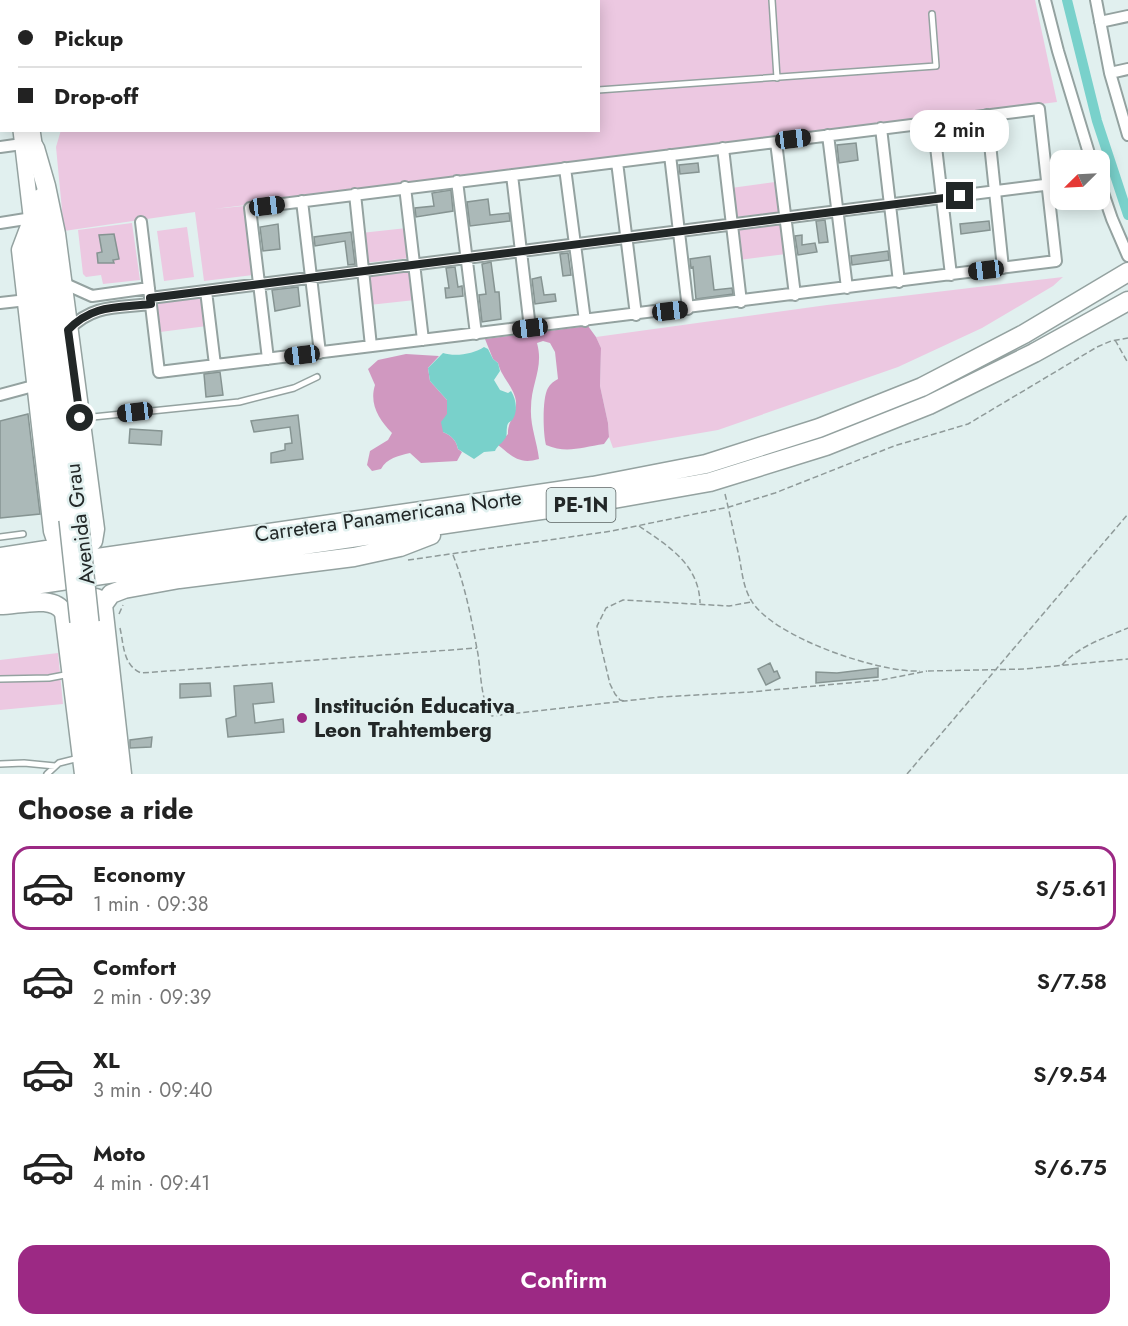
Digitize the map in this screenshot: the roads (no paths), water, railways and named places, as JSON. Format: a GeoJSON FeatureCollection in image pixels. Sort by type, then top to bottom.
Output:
{"type":"FeatureCollection","features":[{"type":"Feature","properties":{"kind":"highway"},"geometry":{"type":"LineString","coordinates":[[0,558],[53,549],[58,546],[62,548],[89,544],[93,540],[95,529],[54,224],[46,186],[28,138]]}},
{"type":"Feature","properties":{"kind":"highway"},"geometry":{"type":"LineString","coordinates":[[32,220],[21,250],[53,531],[58,546]]}},
{"type":"Feature","properties":{"kind":"highway","name":"Carretera Panamericana Norte"},"geometry":{"type":"LineString","coordinates":[[0,572],[593,486],[706,464],[819,428],[922,387],[1024,334],[1125,274]]}},
{"type":"Feature","properties":{"kind":"highway","name":"Carretera Panamericana Norte"},"geometry":{"type":"LineString","coordinates":[[0,590],[596,502],[710,482],[826,446],[930,405],[1034,353],[1128,301]]}},
{"type":"Feature","properties":{"kind":"highway"},"geometry":{"type":"LineString","coordinates":[[103,605],[111,594],[124,589],[179,579],[354,557],[400,547],[471,521]]}},
{"type":"Feature","properties":{"kind":"highway"},"geometry":{"type":"LineString","coordinates":[[61,606],[67,601],[99,598],[103,605],[122,774]]}},
{"type":"Feature","properties":{"kind":"highway"},"geometry":{"type":"LineString","coordinates":[[0,605],[50,602],[61,606],[64,613],[83,766]]}},
{"type":"Feature","properties":{"kind":"main road","name":"Avenida Grau"},"geometry":{"type":"LineString","coordinates":[[28,138],[32,220],[54,424],[74,519]]}},
{"type":"Feature","properties":{"kind":"main road","name":"Avenida Grau"},"geometry":{"type":"LineString","coordinates":[[28,138],[74,519],[98,774]]}},
{"type":"Feature","properties":{"kind":"main road","name":"Avenida Grau"},"geometry":{"type":"LineString","coordinates":[[85,622],[110,774]]}},
{"type":"Feature","properties":{"kind":"street"},"geometry":{"type":"LineString","coordinates":[[1045,0],[1088,150]]}},
{"type":"Feature","properties":{"kind":"street"},"geometry":{"type":"LineString","coordinates":[[1096,0],[1110,73],[1128,135]]}},
{"type":"Feature","properties":{"kind":"street"},"geometry":{"type":"LineString","coordinates":[[1100,22],[1128,16]]}},
{"type":"Feature","properties":{"kind":"street"},"geometry":{"type":"LineString","coordinates":[[1110,73],[1128,69]]}},
{"type":"Feature","properties":{"kind":"street"},"geometry":{"type":"LineString","coordinates":[[141,222],[159,372],[688,309],[1056,261],[1039,109],[250,208],[268,359]]}},
{"type":"Feature","properties":{"kind":"street"},"geometry":{"type":"LineString","coordinates":[[987,115],[1003,268]]}},
{"type":"Feature","properties":{"kind":"street"},"geometry":{"type":"LineString","coordinates":[[933,122],[951,275]]}},
{"type":"Feature","properties":{"kind":"street"},"geometry":{"type":"LineString","coordinates":[[881,128],[899,282]]}},
{"type":"Feature","properties":{"kind":"street"},"geometry":{"type":"LineString","coordinates":[[828,135],[847,288]]}},
{"type":"Feature","properties":{"kind":"street"},"geometry":{"type":"LineString","coordinates":[[0,147],[28,138]]}},
{"type":"Feature","properties":{"kind":"street"},"geometry":{"type":"LineString","coordinates":[[776,142],[795,295]]}},
{"type":"Feature","properties":{"kind":"street"},"geometry":{"type":"LineString","coordinates":[[723,148],[741,302]]}},
{"type":"Feature","properties":{"kind":"street"},"geometry":{"type":"LineString","coordinates":[[670,155],[688,309]]}},
{"type":"Feature","properties":{"kind":"street"},"geometry":{"type":"LineString","coordinates":[[617,162],[636,315]]}},
{"type":"Feature","properties":{"kind":"street"},"geometry":{"type":"LineString","coordinates":[[565,168],[585,321]]}},
{"type":"Feature","properties":{"kind":"street"},"geometry":{"type":"LineString","coordinates":[[512,175],[530,328]]}},
{"type":"Feature","properties":{"kind":"street"},"geometry":{"type":"LineString","coordinates":[[457,181],[476,334]]}},
{"type":"Feature","properties":{"kind":"street"},"geometry":{"type":"LineString","coordinates":[[68,330],[78,319],[94,310],[150,297],[1048,185]]}},
{"type":"Feature","properties":{"kind":"street"},"geometry":{"type":"LineString","coordinates":[[405,188],[423,340]]}},
{"type":"Feature","properties":{"kind":"street"},"geometry":{"type":"LineString","coordinates":[[355,194],[371,346]]}},
{"type":"Feature","properties":{"kind":"street"},"geometry":{"type":"LineString","coordinates":[[302,201],[320,353]]}},
{"type":"Feature","properties":{"kind":"street"},"geometry":{"type":"LineString","coordinates":[[1109,210],[1128,256]]}},
{"type":"Feature","properties":{"kind":"street"},"geometry":{"type":"LineString","coordinates":[[0,223],[32,220]]}},
{"type":"Feature","properties":{"kind":"street"},"geometry":{"type":"LineString","coordinates":[[63,283],[92,296],[150,297]]}},
{"type":"Feature","properties":{"kind":"street"},"geometry":{"type":"LineString","coordinates":[[206,291],[215,365]]}},
{"type":"Feature","properties":{"kind":"street"},"geometry":{"type":"LineString","coordinates":[[0,303],[27,300]]}},
{"type":"Feature","properties":{"kind":"street"},"geometry":{"type":"LineString","coordinates":[[0,395],[37,385]]}},
{"type":"Feature","properties":{"kind":"lane"},"geometry":{"type":"LineString","coordinates":[[772,0],[777,78]]}},
{"type":"Feature","properties":{"kind":"lane"},"geometry":{"type":"LineString","coordinates":[[600,90],[936,66],[932,14]]}},
{"type":"Feature","properties":{"kind":"lane"},"geometry":{"type":"LineString","coordinates":[[80,418],[239,402],[294,388],[316,377]]}},
{"type":"Feature","properties":{"kind":"lane"},"geometry":{"type":"LineString","coordinates":[[0,537],[23,534]]}},
{"type":"Feature","properties":{"kind":"lane"},"geometry":{"type":"LineString","coordinates":[[0,679],[49,678],[72,674]]}},
{"type":"Feature","properties":{"kind":"lane"},"geometry":{"type":"LineString","coordinates":[[0,764],[83,766]]}},
{"type":"Feature","properties":{"kind":"lane"},"geometry":{"type":"LineString","coordinates":[[47,774],[55,766]]}},
{"type":"Feature","properties":{"kind":"water"},"geometry":{"type":"Polygon","coordinates":[[[484,347],[498,363],[500,371],[494,380],[500,390],[508,393],[511,391],[516,408],[515,416],[507,425],[506,437],[495,451],[484,452],[474,459],[458,449],[453,439],[443,432],[441,422],[447,414],[447,400],[430,381],[428,368],[443,353],[464,354],[484,347]]]}},
{"type":"Feature","properties":{"kind":"waterway"},"geometry":{"type":"LineString","coordinates":[[1067,0],[1097,121],[1128,215]]}},
{"type":"Feature","properties":{"kind":"place","name":"Institución Educativa Leon Trahtemberg"},"geometry":{"type":"Point","coordinates":[302,718]}}]}
